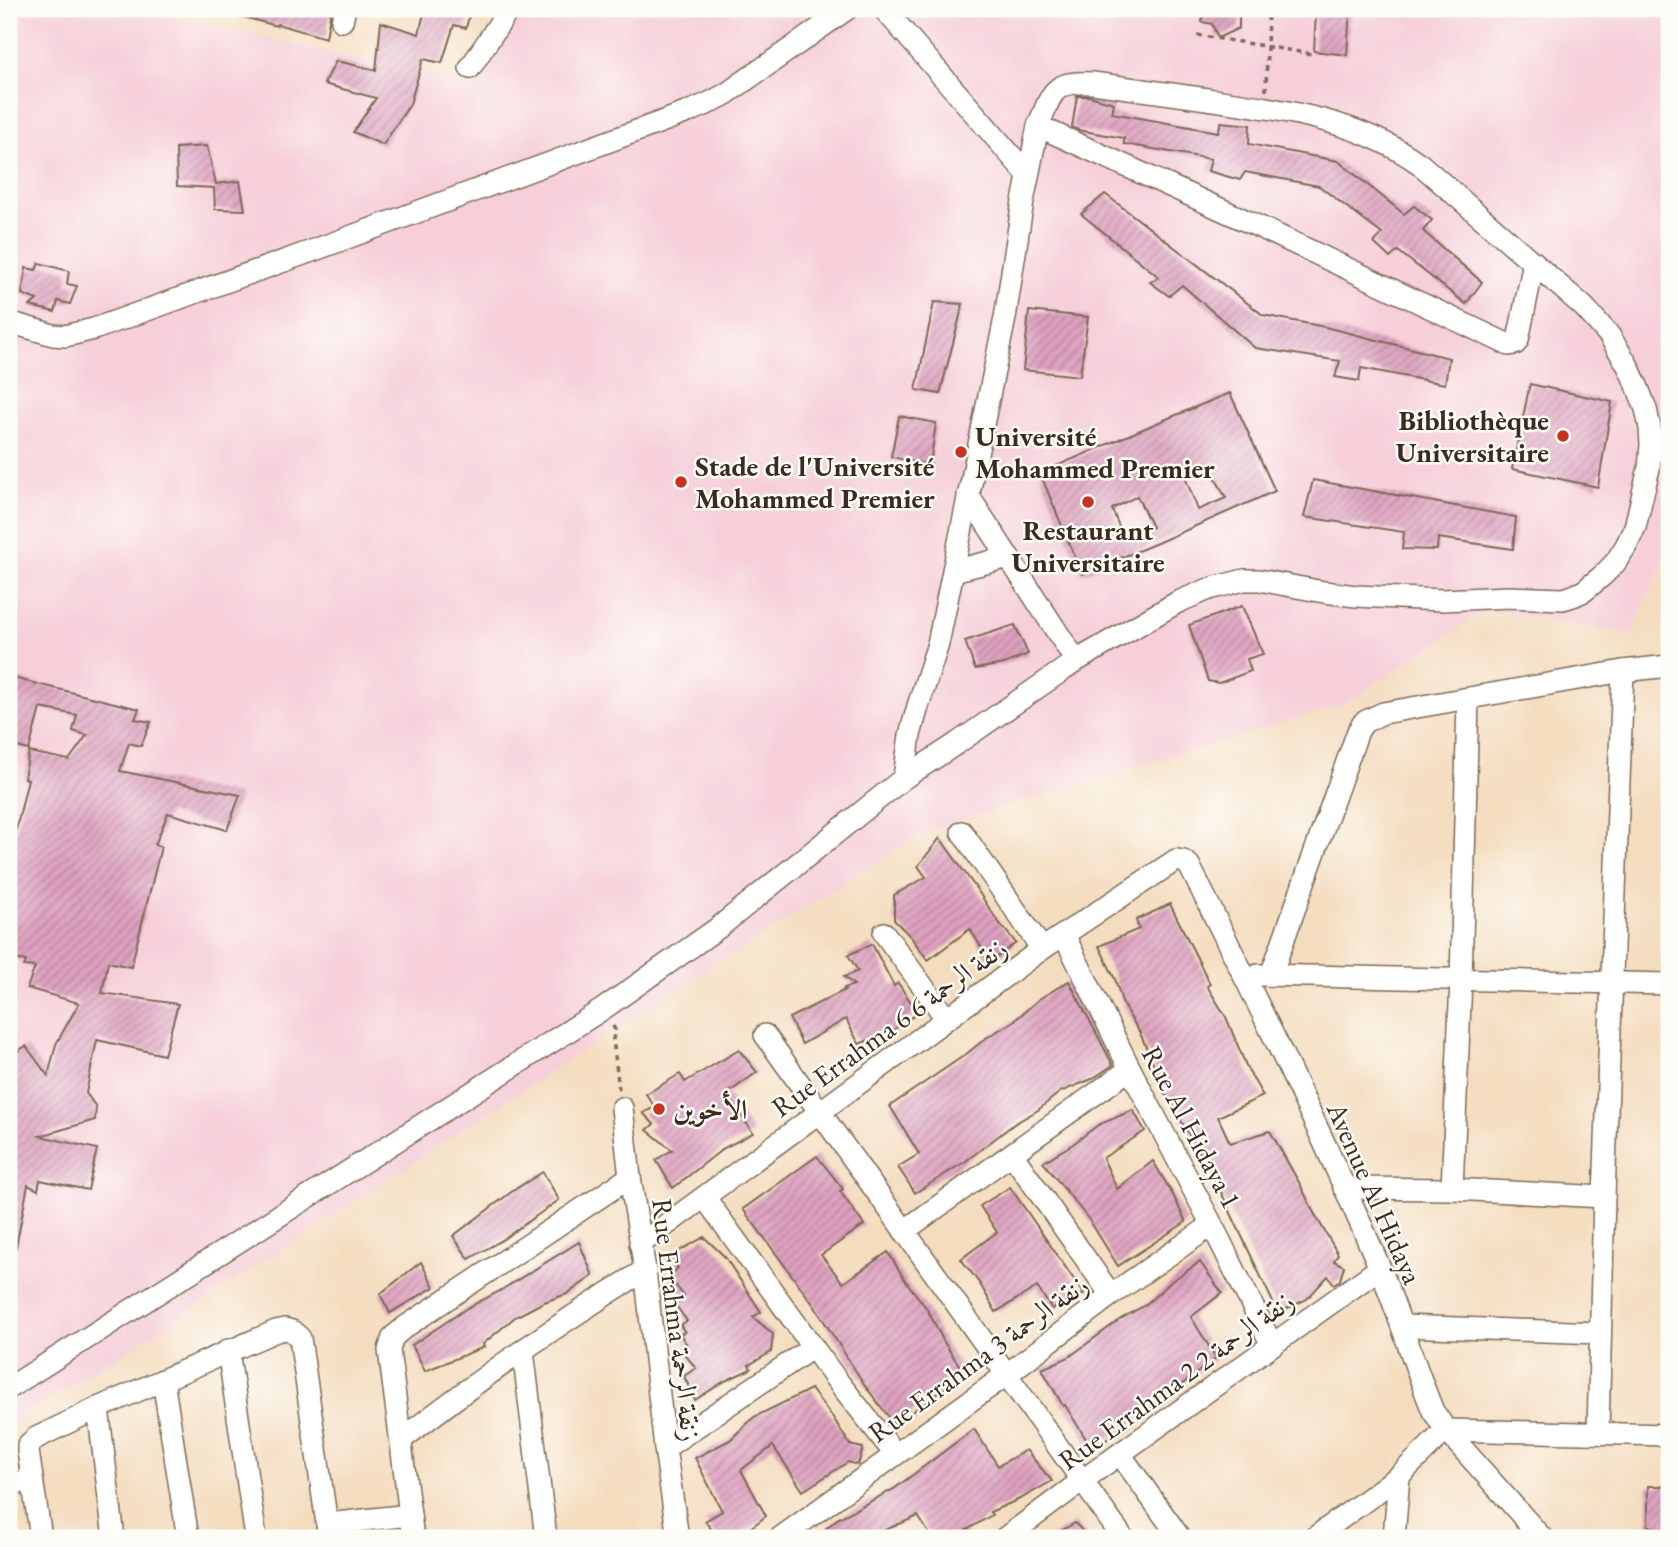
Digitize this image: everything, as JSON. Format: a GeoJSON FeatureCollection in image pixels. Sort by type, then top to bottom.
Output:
{"type":"FeatureCollection","features":[{"type":"Feature","properties":{"kind":"street"},"geometry":{"type":"LineString","coordinates":[[470,68],[509,9]]}},
{"type":"Feature","properties":{"kind":"street"},"geometry":{"type":"LineString","coordinates":[[9,322],[53,335],[65,336],[85,331],[309,252],[688,112],[726,94],[847,9]]}},
{"type":"Feature","properties":{"kind":"street"},"geometry":{"type":"LineString","coordinates":[[884,9],[1028,175]]}},
{"type":"Feature","properties":{"kind":"street"},"geometry":{"type":"LineString","coordinates":[[9,1388],[603,1009],[718,928],[904,778],[1076,661],[1178,602],[1209,589],[1244,580],[1259,580],[1356,596],[1442,600],[1509,597],[1563,599],[1584,591],[1615,563],[1626,546],[1635,527],[1649,468],[1651,445],[1646,409],[1627,364],[1609,335],[1534,262],[1420,163],[1379,140],[1341,125],[1265,107],[1075,82],[1057,88],[1038,126],[1005,318],[938,644],[913,726],[904,778]]}},
{"type":"Feature","properties":{"kind":"street"},"geometry":{"type":"LineString","coordinates":[[1038,126],[1509,345],[1518,340],[1534,262]]}},
{"type":"Feature","properties":{"kind":"street"},"geometry":{"type":"LineString","coordinates":[[968,495],[1076,661]]}},
{"type":"Feature","properties":{"kind":"street"},"geometry":{"type":"LineString","coordinates":[[953,571],[1009,557]]}},
{"type":"Feature","properties":{"kind":"street"},"geometry":{"type":"LineString","coordinates":[[1270,975],[1361,726],[1370,719],[1383,713],[1623,671],[1669,666]]}},
{"type":"Feature","properties":{"kind":"street"},"geometry":{"type":"LineString","coordinates":[[1598,1432],[1623,671]]}},
{"type":"Feature","properties":{"kind":"street"},"geometry":{"type":"LineString","coordinates":[[1452,1189],[1461,980],[1468,699]]}},
{"type":"Feature","properties":{"kind":"street"},"geometry":{"type":"LineString","coordinates":[[962,832],[1042,949]]}},
{"type":"Feature","properties":{"kind":"street","name":"Rue Errahma 6 6 زنقة الرحمة"},"geometry":{"type":"LineString","coordinates":[[640,1244],[1042,949],[1176,860]]}},
{"type":"Feature","properties":{"kind":"street","name":"Avenue Al Hidaya"},"geometry":{"type":"LineString","coordinates":[[1176,860],[1189,865],[1344,1188],[1380,1268],[1433,1411],[1446,1430],[1542,1538]]}},
{"type":"Feature","properties":{"kind":"street"},"geometry":{"type":"LineString","coordinates":[[884,933],[946,1018]]}},
{"type":"Feature","properties":{"kind":"street","name":"Rue Al Hidaya 1"},"geometry":{"type":"LineString","coordinates":[[1064,935],[1129,1069],[1272,1345]]}},
{"type":"Feature","properties":{"kind":"street"},"geometry":{"type":"LineString","coordinates":[[1244,975],[1669,984]]}},
{"type":"Feature","properties":{"kind":"street"},"geometry":{"type":"LineString","coordinates":[[765,1035],[1123,1538]]}},
{"type":"Feature","properties":{"kind":"street"},"geometry":{"type":"LineString","coordinates":[[904,1231],[1129,1069]]}},
{"type":"Feature","properties":{"kind":"street","name":"Rue Errahma زنقة الرحمة"},"geometry":{"type":"LineString","coordinates":[[622,1108],[678,1538]]}},
{"type":"Feature","properties":{"kind":"street"},"geometry":{"type":"LineString","coordinates":[[1012,1154],[1111,1296]]}},
{"type":"Feature","properties":{"kind":"street"},"geometry":{"type":"LineString","coordinates":[[413,1538],[389,1350],[393,1337],[630,1177]]}},
{"type":"Feature","properties":{"kind":"street"},"geometry":{"type":"LineString","coordinates":[[1344,1188],[1452,1189],[1604,1197]]}},
{"type":"Feature","properties":{"kind":"street"},"geometry":{"type":"LineString","coordinates":[[705,1198],[813,1348],[895,1454]]}},
{"type":"Feature","properties":{"kind":"street","name":"Rue Errahma 3 زنقة الرحمة"},"geometry":{"type":"LineString","coordinates":[[780,1538],[1111,1296],[1212,1226]]}},
{"type":"Feature","properties":{"kind":"street","name":"Rue Errahma 2 2 زنقة الرحمة"},"geometry":{"type":"LineString","coordinates":[[1005,1538],[1380,1268]]}},
{"type":"Feature","properties":{"kind":"street"},"geometry":{"type":"LineString","coordinates":[[401,1440],[449,1402],[645,1270]]}},
{"type":"Feature","properties":{"kind":"street"},"geometry":{"type":"LineString","coordinates":[[1402,1326],[1600,1333]]}},
{"type":"Feature","properties":{"kind":"street"},"geometry":{"type":"LineString","coordinates":[[41,1538],[28,1451],[30,1443],[98,1408],[228,1350],[285,1329],[300,1338],[328,1531],[410,1515]]}},
{"type":"Feature","properties":{"kind":"street"},"geometry":{"type":"LineString","coordinates":[[665,1448],[813,1348]]}},
{"type":"Feature","properties":{"kind":"street"},"geometry":{"type":"LineString","coordinates":[[228,1350],[256,1538]]}},
{"type":"Feature","properties":{"kind":"street"},"geometry":{"type":"LineString","coordinates":[[523,1351],[546,1538]]}},
{"type":"Feature","properties":{"kind":"street"},"geometry":{"type":"LineString","coordinates":[[163,1380],[188,1538]]}},
{"type":"Feature","properties":{"kind":"street"},"geometry":{"type":"LineString","coordinates":[[98,1408],[114,1538]]}},
{"type":"Feature","properties":{"kind":"street"},"geometry":{"type":"LineString","coordinates":[[1314,1538],[1398,1476],[1446,1430],[1669,1435]]}},
{"type":"Feature","properties":{"kind":"street"},"geometry":{"type":"LineString","coordinates":[[1119,1454],[1180,1538]]}},
{"type":"Feature","properties":{"kind":"street"},"geometry":{"type":"LineString","coordinates":[[1394,1538],[1398,1476]]}},
{"type":"Feature","properties":{"kind":"street"},"geometry":{"type":"LineString","coordinates":[[9,1486],[32,1479]]}},
{"type":"Feature","properties":{"kind":"path"},"geometry":{"type":"LineString","coordinates":[[1265,107],[1268,9]]}},
{"type":"Feature","properties":{"kind":"path"},"geometry":{"type":"LineString","coordinates":[[1197,36],[1312,54]]}},
{"type":"Feature","properties":{"kind":"path"},"geometry":{"type":"LineString","coordinates":[[615,1030],[613,1039],[622,1108]]}},
{"type":"Feature","properties":{"kind":"shaded area","name":"Université Mohammed Premier"},"geometry":{"type":"Polygon","coordinates":[[[9,9],[134,9],[467,83],[522,9],[1669,9],[1669,550],[1631,634],[1486,610],[1345,704],[926,831],[624,1023],[158,1331],[9,1425],[9,9]]]}},
{"type":"Feature","properties":{"kind":"building"},"geometry":{"type":"Polygon","coordinates":[[[229,9],[331,9],[326,38],[229,13],[229,9]]]}},
{"type":"Feature","properties":{"kind":"building"},"geometry":{"type":"Polygon","coordinates":[[[425,9],[471,9],[466,28],[454,25],[442,63],[423,59],[410,104],[383,145],[353,132],[376,98],[324,84],[336,61],[376,70],[381,22],[419,34],[425,9]]]}},
{"type":"Feature","properties":{"kind":"building"},"geometry":{"type":"Polygon","coordinates":[[[1204,9],[1239,9],[1239,28],[1218,38],[1212,24],[1202,22],[1204,9]]]}},
{"type":"Feature","properties":{"kind":"building"},"geometry":{"type":"Polygon","coordinates":[[[1350,9],[1347,55],[1314,51],[1316,11],[1350,9]]]}},
{"type":"Feature","properties":{"kind":"building"},"geometry":{"type":"Polygon","coordinates":[[[1077,96],[1089,96],[1114,103],[1112,113],[1218,132],[1221,122],[1250,125],[1249,144],[1338,161],[1404,214],[1414,206],[1432,220],[1423,231],[1482,282],[1466,304],[1398,251],[1390,258],[1374,243],[1382,234],[1319,186],[1245,172],[1240,180],[1208,171],[1211,159],[1124,144],[1124,138],[1078,130],[1072,127],[1077,96]]]}},
{"type":"Feature","properties":{"kind":"building"},"geometry":{"type":"Polygon","coordinates":[[[207,146],[216,184],[240,181],[245,210],[215,209],[214,188],[177,186],[176,148],[207,146]]]}},
{"type":"Feature","properties":{"kind":"building"},"geometry":{"type":"Polygon","coordinates":[[[1105,194],[1263,315],[1325,327],[1449,358],[1445,384],[1361,368],[1359,381],[1335,377],[1340,361],[1255,348],[1182,285],[1169,296],[1150,282],[1159,277],[1081,214],[1105,194]]]}},
{"type":"Feature","properties":{"kind":"building"},"geometry":{"type":"Polygon","coordinates":[[[39,263],[69,271],[67,284],[77,286],[70,304],[58,301],[55,312],[30,306],[37,300],[22,294],[26,268],[36,270],[39,263]]]}},
{"type":"Feature","properties":{"kind":"building"},"geometry":{"type":"Polygon","coordinates":[[[934,302],[963,304],[940,394],[916,390],[934,302]]]}},
{"type":"Feature","properties":{"kind":"building"},"geometry":{"type":"Polygon","coordinates":[[[1029,311],[1088,317],[1080,376],[1023,370],[1029,311]]]}},
{"type":"Feature","properties":{"kind":"building","name":"Bibliothèque Universitaire"},"geometry":{"type":"Polygon","coordinates":[[[1530,384],[1612,402],[1598,487],[1512,469],[1530,384]]]}},
{"type":"Feature","properties":{"kind":"building"},"geometry":{"type":"Polygon","coordinates":[[[1230,393],[1275,491],[1082,574],[1040,473],[1230,393]],[[1208,464],[1185,477],[1198,510],[1226,498],[1208,464]],[[1137,496],[1112,509],[1124,539],[1152,527],[1137,496]]]}},
{"type":"Feature","properties":{"kind":"building"},"geometry":{"type":"Polygon","coordinates":[[[899,416],[936,423],[930,465],[891,457],[899,416]]]}},
{"type":"Feature","properties":{"kind":"building"},"geometry":{"type":"Polygon","coordinates":[[[1313,480],[1516,517],[1513,549],[1438,538],[1437,550],[1402,549],[1404,532],[1304,517],[1313,480]]]}},
{"type":"Feature","properties":{"kind":"building"},"geometry":{"type":"Polygon","coordinates":[[[1242,606],[1263,654],[1247,659],[1251,671],[1219,683],[1208,681],[1189,625],[1242,606]]]}},
{"type":"Feature","properties":{"kind":"building"},"geometry":{"type":"Polygon","coordinates":[[[1015,625],[1028,654],[1004,664],[975,669],[965,641],[1015,625]]]}},
{"type":"Feature","properties":{"kind":"building"},"geometry":{"type":"Polygon","coordinates":[[[9,677],[139,709],[135,719],[151,722],[141,746],[129,743],[120,771],[240,795],[227,830],[168,813],[155,845],[161,847],[131,967],[108,962],[102,993],[178,1004],[164,1055],[97,1040],[86,1093],[96,1107],[95,1120],[40,1136],[97,1149],[88,1190],[40,1180],[38,1190],[28,1185],[16,1247],[9,1247],[9,1056],[26,1046],[48,1076],[56,1044],[79,1003],[27,988],[35,967],[24,966],[26,961],[9,958],[9,846],[12,847],[28,779],[24,778],[29,752],[69,760],[87,735],[73,731],[77,715],[40,708],[29,750],[9,745],[9,677]]]}},
{"type":"Feature","properties":{"kind":"building"},"geometry":{"type":"Polygon","coordinates":[[[940,838],[1016,943],[990,962],[970,929],[928,960],[894,920],[894,895],[926,877],[918,866],[940,838]]]}},
{"type":"Feature","properties":{"kind":"building"},"geometry":{"type":"Polygon","coordinates":[[[1170,904],[1210,984],[1207,986],[1226,1017],[1247,1068],[1263,1096],[1218,1117],[1230,1143],[1270,1131],[1338,1254],[1334,1261],[1344,1266],[1340,1280],[1334,1284],[1328,1276],[1307,1299],[1278,1313],[1212,1173],[1164,1092],[1099,946],[1139,929],[1136,920],[1170,904]]]}},
{"type":"Feature","properties":{"kind":"building"},"geometry":{"type":"Polygon","coordinates":[[[872,944],[894,986],[898,983],[918,1013],[890,1032],[859,1044],[846,1019],[802,1044],[789,1018],[854,985],[844,977],[858,971],[848,955],[872,944]]]}},
{"type":"Feature","properties":{"kind":"building"},"geometry":{"type":"Polygon","coordinates":[[[1069,981],[1113,1065],[1092,1079],[1060,1092],[966,1161],[915,1193],[898,1167],[919,1154],[890,1106],[1014,1021],[1039,999],[1069,981]]]}},
{"type":"Feature","properties":{"kind":"building"},"geometry":{"type":"Polygon","coordinates":[[[739,1050],[757,1072],[727,1094],[753,1133],[724,1148],[673,1188],[656,1160],[672,1150],[647,1130],[654,1124],[643,1113],[655,1107],[646,1094],[680,1074],[685,1082],[739,1050]]]}},
{"type":"Feature","properties":{"kind":"building"},"geometry":{"type":"Polygon","coordinates":[[[1133,1110],[1145,1131],[1103,1158],[1117,1189],[1153,1161],[1186,1222],[1118,1266],[1090,1221],[1043,1162],[1098,1125],[1133,1110]]]}},
{"type":"Feature","properties":{"kind":"building"},"geometry":{"type":"Polygon","coordinates":[[[817,1156],[843,1189],[840,1191],[864,1225],[821,1255],[843,1283],[888,1252],[927,1309],[966,1376],[894,1424],[866,1387],[813,1304],[743,1209],[817,1156]]]}},
{"type":"Feature","properties":{"kind":"building"},"geometry":{"type":"Polygon","coordinates":[[[543,1172],[559,1200],[502,1240],[469,1259],[453,1236],[514,1190],[543,1172]]]}},
{"type":"Feature","properties":{"kind":"building"},"geometry":{"type":"Polygon","coordinates":[[[1010,1187],[1084,1294],[1052,1309],[1037,1287],[996,1312],[961,1259],[997,1232],[980,1206],[1010,1187]]]}},
{"type":"Feature","properties":{"kind":"building"},"geometry":{"type":"Polygon","coordinates":[[[704,1237],[725,1257],[761,1312],[753,1317],[773,1334],[771,1352],[749,1365],[751,1369],[695,1400],[684,1376],[696,1368],[682,1351],[687,1345],[680,1334],[685,1332],[680,1325],[687,1321],[674,1303],[684,1296],[669,1277],[678,1268],[669,1257],[704,1237]]]}},
{"type":"Feature","properties":{"kind":"building"},"geometry":{"type":"Polygon","coordinates":[[[579,1242],[593,1276],[567,1294],[515,1317],[483,1344],[484,1347],[425,1371],[412,1345],[467,1308],[579,1242]]]}},
{"type":"Feature","properties":{"kind":"building"},"geometry":{"type":"Polygon","coordinates":[[[421,1262],[434,1287],[390,1313],[380,1294],[421,1262]]]}},
{"type":"Feature","properties":{"kind":"building"},"geometry":{"type":"Polygon","coordinates":[[[1200,1262],[1222,1293],[1191,1317],[1216,1358],[1118,1434],[1091,1447],[1042,1369],[1069,1357],[1119,1320],[1145,1305],[1172,1281],[1200,1262]]]}},
{"type":"Feature","properties":{"kind":"building"},"geometry":{"type":"Polygon","coordinates":[[[811,1389],[850,1445],[863,1448],[858,1465],[848,1462],[803,1491],[773,1446],[741,1470],[766,1516],[737,1538],[718,1538],[705,1521],[722,1511],[695,1458],[730,1440],[754,1417],[811,1389]]]}},
{"type":"Feature","properties":{"kind":"building"},"geometry":{"type":"Polygon","coordinates":[[[974,1429],[998,1466],[1026,1450],[1052,1481],[990,1512],[992,1515],[965,1531],[970,1538],[932,1538],[918,1516],[873,1538],[815,1538],[837,1519],[894,1489],[974,1429]]]}},
{"type":"Feature","properties":{"kind":"building"},"geometry":{"type":"Polygon","coordinates":[[[1648,1486],[1669,1486],[1669,1531],[1648,1526],[1648,1486]]]}},
{"type":"Feature","properties":{"kind":"building"},"geometry":{"type":"Polygon","coordinates":[[[1075,1523],[1089,1538],[1048,1538],[1075,1523]]]}},
{"type":"Feature","properties":{"kind":"place","name":"Bibliothèque Universitaire"},"geometry":{"type":"Point","coordinates":[1563,436]}},
{"type":"Feature","properties":{"kind":"place","name":"Université Mohammed Premier"},"geometry":{"type":"Point","coordinates":[961,452]}},
{"type":"Feature","properties":{"kind":"place","name":"Stade de l'Université Mohammed Premier"},"geometry":{"type":"Point","coordinates":[681,482]}},
{"type":"Feature","properties":{"kind":"place","name":"Restaurant Universitaire"},"geometry":{"type":"Point","coordinates":[1088,502]}},
{"type":"Feature","properties":{"kind":"place","name":"الأخوين"},"geometry":{"type":"Point","coordinates":[659,1109]}}]}
